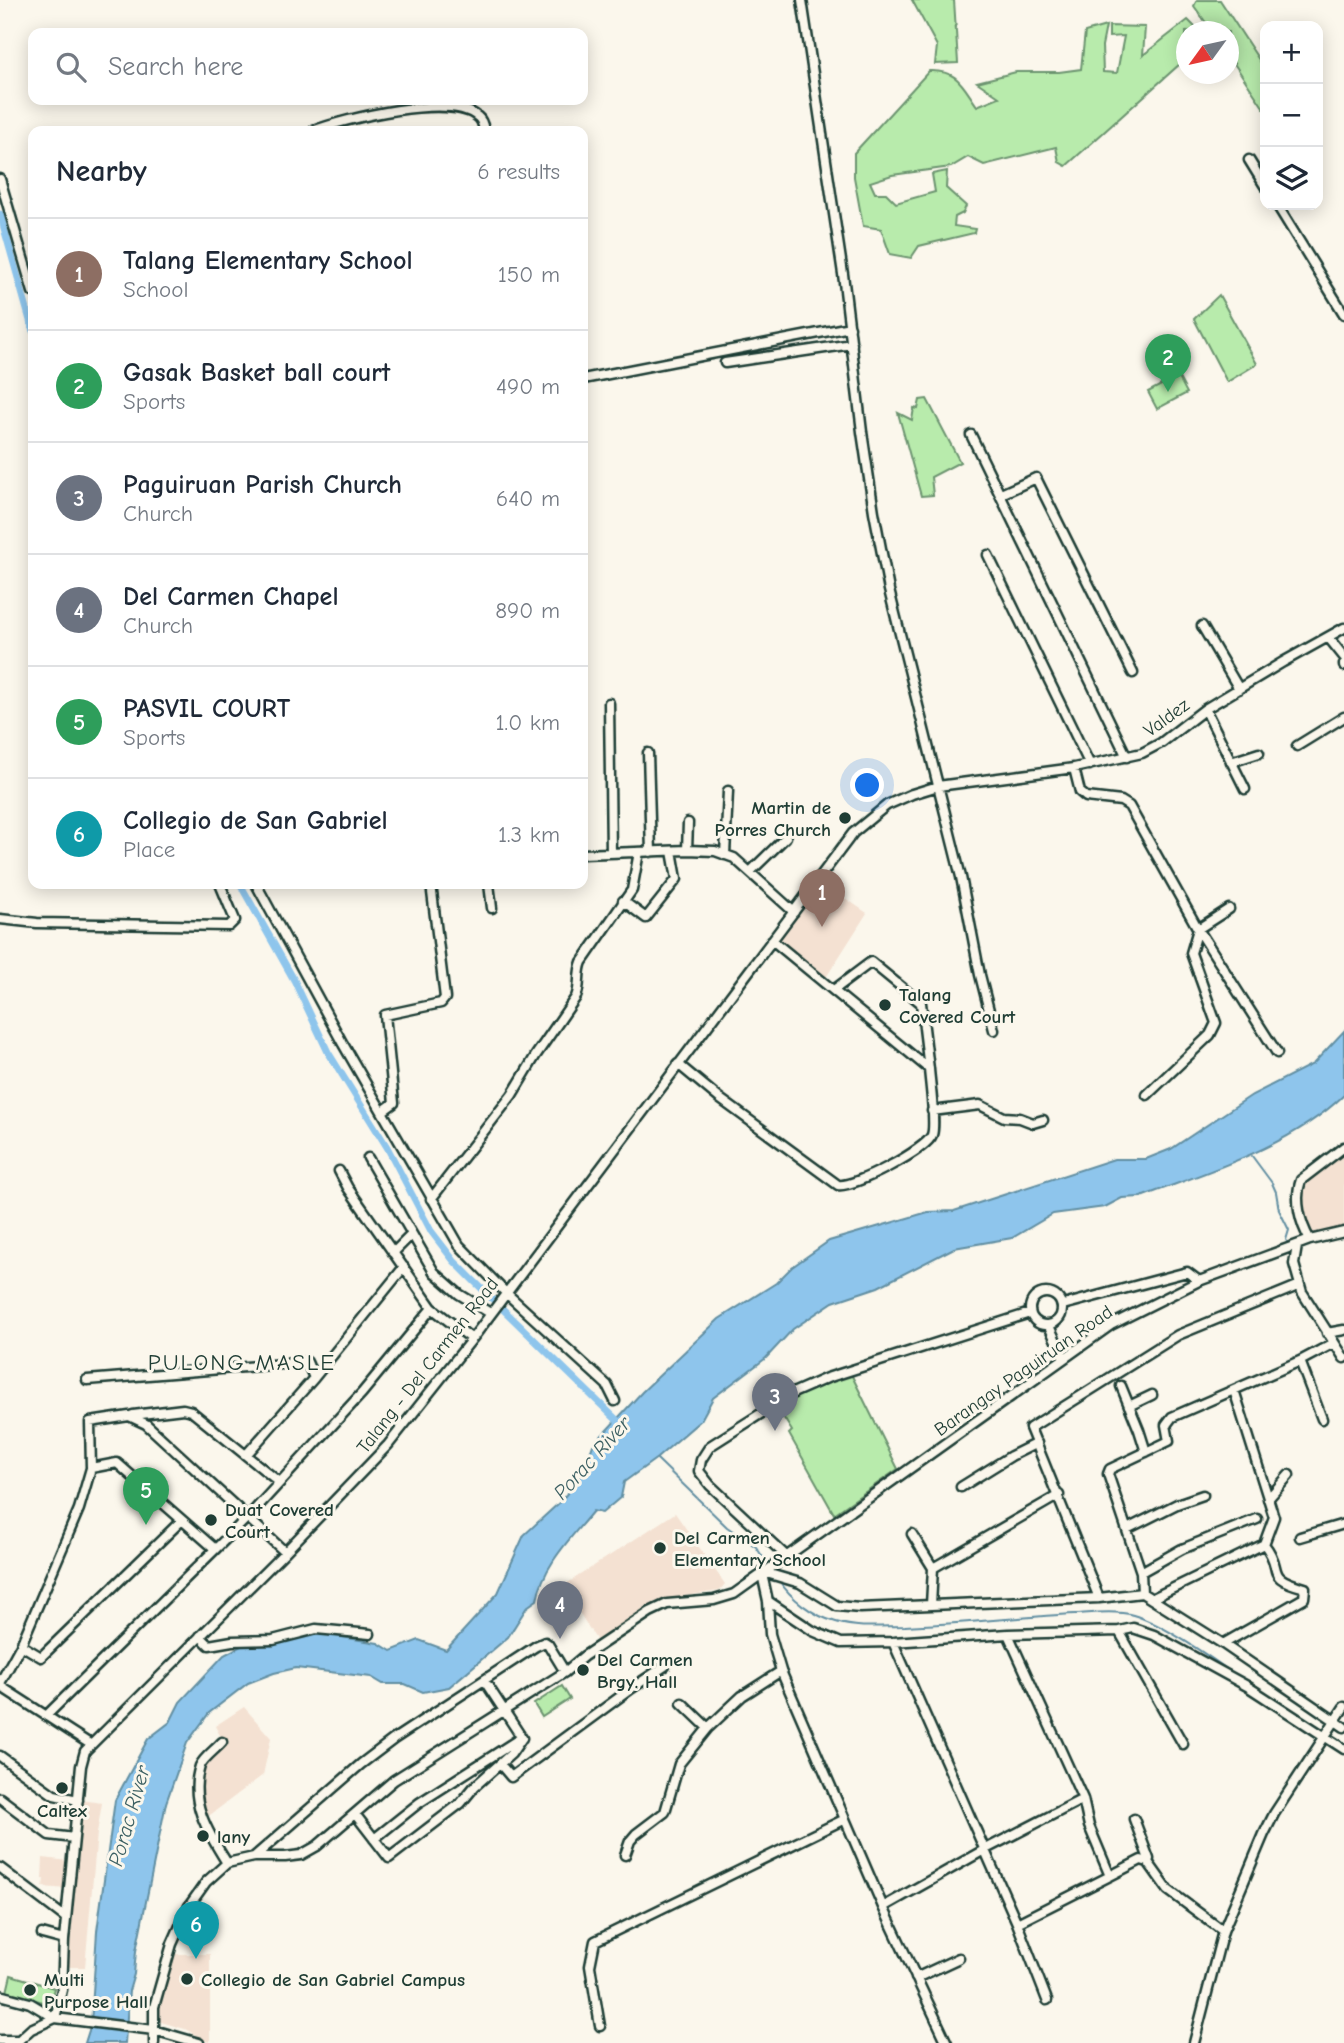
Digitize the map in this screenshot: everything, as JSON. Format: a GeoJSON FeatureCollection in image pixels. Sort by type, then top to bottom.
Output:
{"type":"FeatureCollection","features":[{"type":"Feature","properties":{"kind":"street"},"geometry":{"type":"LineString","coordinates":[[802,0],[850,327],[862,432],[889,590],[938,786],[994,1030]]}},
{"type":"Feature","properties":{"kind":"street"},"geometry":{"type":"LineString","coordinates":[[330,126],[363,116],[434,107],[476,115],[483,126]]}},
{"type":"Feature","properties":{"kind":"street"},"geometry":{"type":"LineString","coordinates":[[1249,160],[1260,178]]}},
{"type":"Feature","properties":{"kind":"street"},"geometry":{"type":"LineString","coordinates":[[0,179],[28,272]]}},
{"type":"Feature","properties":{"kind":"street"},"geometry":{"type":"LineString","coordinates":[[1280,210],[1344,314]]}},
{"type":"Feature","properties":{"kind":"street"},"geometry":{"type":"LineString","coordinates":[[588,378],[850,327]]}},
{"type":"Feature","properties":{"kind":"street"},"geometry":{"type":"LineString","coordinates":[[725,363],[852,344]]}},
{"type":"Feature","properties":{"kind":"street"},"geometry":{"type":"LineString","coordinates":[[971,435],[1127,757]]}},
{"type":"Feature","properties":{"kind":"street"},"geometry":{"type":"LineString","coordinates":[[1001,494],[1036,478],[1133,673]]}},
{"type":"Feature","properties":{"kind":"street"},"geometry":{"type":"LineString","coordinates":[[988,555],[1090,765]]}},
{"type":"Feature","properties":{"kind":"street"},"geometry":{"type":"LineString","coordinates":[[1202,626],[1239,689]]}},
{"type":"Feature","properties":{"kind":"street","name":"Valdez"},"geometry":{"type":"LineString","coordinates":[[988,778],[1074,768],[1142,753],[1160,743],[1205,709],[1344,628]]}},
{"type":"Feature","properties":{"kind":"street"},"geometry":{"type":"LineString","coordinates":[[1328,636],[1344,657]]}},
{"type":"Feature","properties":{"kind":"street"},"geometry":{"type":"LineString","coordinates":[[609,703],[611,853]]}},
{"type":"Feature","properties":{"kind":"street"},"geometry":{"type":"LineString","coordinates":[[1205,709],[1245,789]]}},
{"type":"Feature","properties":{"kind":"street"},"geometry":{"type":"LineString","coordinates":[[1297,746],[1344,718]]}},
{"type":"Feature","properties":{"kind":"street"},"geometry":{"type":"LineString","coordinates":[[648,753],[651,852]]}},
{"type":"Feature","properties":{"kind":"street"},"geometry":{"type":"LineString","coordinates":[[1231,762],[1259,753]]}},
{"type":"Feature","properties":{"kind":"street"},"geometry":{"type":"LineString","coordinates":[[1074,768],[1080,792],[1086,797],[1121,801],[1129,806],[1198,929],[1276,1053]]}},
{"type":"Feature","properties":{"kind":"street","name":"Talang - Del Carmen Road"},"geometry":{"type":"LineString","coordinates":[[55,2018],[62,1990],[64,1940],[82,1758],[90,1744],[285,1552],[388,1446],[472,1339],[853,833],[887,805],[912,794],[938,786],[988,778]]}},
{"type":"Feature","properties":{"kind":"street"},"geometry":{"type":"LineString","coordinates":[[726,855],[728,791]]}},
{"type":"Feature","properties":{"kind":"street"},"geometry":{"type":"LineString","coordinates":[[687,850],[688,823]]}},
{"type":"Feature","properties":{"kind":"street"},"geometry":{"type":"LineString","coordinates":[[750,872],[786,837]]}},
{"type":"Feature","properties":{"kind":"street"},"geometry":{"type":"LineString","coordinates":[[624,901],[646,918],[677,879],[672,851]]}},
{"type":"Feature","properties":{"kind":"street"},"geometry":{"type":"LineString","coordinates":[[588,854],[715,851],[734,858],[794,912]]}},
{"type":"Feature","properties":{"kind":"street"},"geometry":{"type":"LineString","coordinates":[[431,1199],[512,1095],[576,997],[580,989],[579,973],[582,962],[632,890],[639,852]]}},
{"type":"Feature","properties":{"kind":"street"},"geometry":{"type":"LineString","coordinates":[[0,919],[37,923],[229,926],[235,920],[222,889]]}},
{"type":"Feature","properties":{"kind":"street"},"geometry":{"type":"LineString","coordinates":[[259,889],[336,1032],[459,1245],[504,1294],[607,1385],[615,1401]]}},
{"type":"Feature","properties":{"kind":"street"},"geometry":{"type":"LineString","coordinates":[[383,1111],[394,1103],[385,1015],[441,1003],[445,998],[431,889]]}},
{"type":"Feature","properties":{"kind":"street"},"geometry":{"type":"LineString","coordinates":[[490,889],[492,908]]}},
{"type":"Feature","properties":{"kind":"street"},"geometry":{"type":"LineString","coordinates":[[1147,1095],[1210,1035],[1216,1023],[1191,953],[1198,929],[1229,909]]}},
{"type":"Feature","properties":{"kind":"street"},"geometry":{"type":"LineString","coordinates":[[772,940],[835,989],[929,1069]]}},
{"type":"Feature","properties":{"kind":"street"},"geometry":{"type":"LineString","coordinates":[[678,1064],[719,1098],[838,1185],[845,1186],[869,1177],[929,1142],[934,1132],[921,1003],[871,962],[835,989]]}},
{"type":"Feature","properties":{"kind":"street"},"geometry":{"type":"LineString","coordinates":[[932,1111],[980,1105],[1004,1117],[1020,1118],[1033,1123],[1043,1120]]}},
{"type":"Feature","properties":{"kind":"street"},"geometry":{"type":"LineString","coordinates":[[1310,1240],[1303,1228],[1298,1188],[1301,1180],[1344,1147]]}},
{"type":"Feature","properties":{"kind":"street"},"geometry":{"type":"LineString","coordinates":[[369,1157],[434,1272],[459,1294],[492,1310]]}},
{"type":"Feature","properties":{"kind":"street"},"geometry":{"type":"LineString","coordinates":[[339,1171],[348,1188],[432,1308],[472,1339]]}},
{"type":"Feature","properties":{"kind":"street","name":"Barangay Paguiruan Road"},"geometry":{"type":"LineString","coordinates":[[227,1863],[254,1857],[301,1855],[317,1846],[394,1780],[565,1672],[584,1656],[650,1612],[667,1604],[715,1600],[734,1594],[769,1574],[786,1556],[1111,1325],[1199,1281],[1310,1240],[1344,1232]]}},
{"type":"Feature","properties":{"kind":"street"},"geometry":{"type":"LineString","coordinates":[[393,1253],[411,1235]]}},
{"type":"Feature","properties":{"kind":"street"},"geometry":{"type":"LineString","coordinates":[[1297,1246],[1294,1264],[1300,1285],[1344,1358]]}},
{"type":"Feature","properties":{"kind":"street"},"geometry":{"type":"LineString","coordinates":[[246,1455],[314,1378],[404,1267]]}},
{"type":"Feature","properties":{"kind":"street"},"geometry":{"type":"LineString","coordinates":[[1063,1305],[1187,1272],[1199,1281]]}},
{"type":"Feature","properties":{"kind":"street"},"geometry":{"type":"LineString","coordinates":[[1099,1598],[1030,1428],[1178,1335],[1300,1285]]}},
{"type":"Feature","properties":{"kind":"street"},"geometry":{"type":"LineString","coordinates":[[1042,1293],[1055,1294],[1063,1305],[1061,1318],[1049,1326],[1037,1323],[1030,1313],[1032,1301],[1042,1293]]}},
{"type":"Feature","properties":{"kind":"street"},"geometry":{"type":"LineString","coordinates":[[47,1715],[249,1516],[362,1393],[432,1308]]}},
{"type":"Feature","properties":{"kind":"street"},"geometry":{"type":"LineString","coordinates":[[786,1556],[710,1485],[699,1471],[701,1460],[710,1446],[795,1392],[827,1378],[1030,1313]]}},
{"type":"Feature","properties":{"kind":"street"},"geometry":{"type":"LineString","coordinates":[[1049,1326],[1064,1358]]}},
{"type":"Feature","properties":{"kind":"street"},"geometry":{"type":"LineString","coordinates":[[1327,1333],[1344,1330]]}},
{"type":"Feature","properties":{"kind":"street"},"geometry":{"type":"LineString","coordinates":[[1142,1592],[1142,1572],[1108,1474],[1114,1465],[1169,1441],[1166,1425],[1172,1417],[1300,1361],[1334,1343]]}},
{"type":"Feature","properties":{"kind":"street"},"geometry":{"type":"LineString","coordinates":[[1300,1361],[1322,1419]]}},
{"type":"Feature","properties":{"kind":"street"},"geometry":{"type":"LineString","coordinates":[[87,1380],[307,1362],[314,1378]]}},
{"type":"Feature","properties":{"kind":"street"},"geometry":{"type":"LineString","coordinates":[[1121,1386],[1146,1452]]}},
{"type":"Feature","properties":{"kind":"street"},"geometry":{"type":"LineString","coordinates":[[1153,1598],[1264,1544],[1274,1517],[1234,1390]]}},
{"type":"Feature","properties":{"kind":"street"},"geometry":{"type":"LineString","coordinates":[[1129,1406],[1152,1395]]}},
{"type":"Feature","properties":{"kind":"street"},"geometry":{"type":"LineString","coordinates":[[90,1744],[0,1684],[21,1645],[79,1509],[91,1468],[90,1422],[183,1409],[191,1411],[279,1482]]}},
{"type":"Feature","properties":{"kind":"street"},"geometry":{"type":"LineString","coordinates":[[129,1416],[146,1424],[285,1552]]}},
{"type":"Feature","properties":{"kind":"street"},"geometry":{"type":"LineString","coordinates":[[961,1488],[1037,1443]]}},
{"type":"Feature","properties":{"kind":"street"},"geometry":{"type":"LineString","coordinates":[[91,1468],[117,1463],[214,1548]]}},
{"type":"Feature","properties":{"kind":"street"},"geometry":{"type":"LineString","coordinates":[[1268,1499],[1289,1475]]}},
{"type":"Feature","properties":{"kind":"street"},"geometry":{"type":"LineString","coordinates":[[933,1568],[1059,1495]]}},
{"type":"Feature","properties":{"kind":"street"},"geometry":{"type":"LineString","coordinates":[[1126,1529],[1177,1504],[1203,1495]]}},
{"type":"Feature","properties":{"kind":"street"},"geometry":{"type":"LineString","coordinates":[[1142,1572],[1182,1549],[1257,1519]]}},
{"type":"Feature","properties":{"kind":"street"},"geometry":{"type":"LineString","coordinates":[[21,1645],[41,1657],[181,1520]]}},
{"type":"Feature","properties":{"kind":"street"},"geometry":{"type":"LineString","coordinates":[[1300,1537],[1344,1524]]}},
{"type":"Feature","properties":{"kind":"street"},"geometry":{"type":"LineString","coordinates":[[912,1534],[933,1568],[931,1605]]}},
{"type":"Feature","properties":{"kind":"street"},"geometry":{"type":"LineString","coordinates":[[1223,1644],[1304,1598],[1305,1588],[1284,1583],[1276,1576],[1272,1554],[1264,1544]]}},
{"type":"Feature","properties":{"kind":"street"},"geometry":{"type":"LineString","coordinates":[[947,2043],[884,1908],[781,1671],[770,1634],[769,1574],[800,1583],[837,1606],[860,1608],[1099,1598],[1142,1592],[1223,1644],[1334,1723],[1344,1727]]}},
{"type":"Feature","properties":{"kind":"street"},"geometry":{"type":"LineString","coordinates":[[768,1601],[813,1631],[841,1643],[1119,1631],[1133,1628],[1154,1634],[1247,1686],[1344,1749]]}},
{"type":"Feature","properties":{"kind":"street"},"geometry":{"type":"LineString","coordinates":[[200,1636],[209,1645],[232,1641],[273,1640],[316,1629],[370,1634]]}},
{"type":"Feature","properties":{"kind":"street"},"geometry":{"type":"LineString","coordinates":[[1119,1631],[1183,1744]]}},
{"type":"Feature","properties":{"kind":"street"},"geometry":{"type":"LineString","coordinates":[[1008,1634],[1083,1799],[1089,1826],[1110,1876]]}},
{"type":"Feature","properties":{"kind":"street"},"geometry":{"type":"LineString","coordinates":[[254,1857],[361,1764],[545,1642],[565,1672]]}},
{"type":"Feature","properties":{"kind":"street"},"geometry":{"type":"LineString","coordinates":[[894,1642],[1017,1923],[1046,2000]]}},
{"type":"Feature","properties":{"kind":"street"},"geometry":{"type":"LineString","coordinates":[[500,1764],[511,1777],[665,1667]]}},
{"type":"Feature","properties":{"kind":"street"},"geometry":{"type":"LineString","coordinates":[[625,1855],[636,1834],[665,1812],[679,1764],[708,1728],[742,1696],[781,1671]]}},
{"type":"Feature","properties":{"kind":"street"},"geometry":{"type":"LineString","coordinates":[[484,1680],[522,1738]]}},
{"type":"Feature","properties":{"kind":"street"},"geometry":{"type":"LineString","coordinates":[[682,1703],[708,1728]]}},
{"type":"Feature","properties":{"kind":"street"},"geometry":{"type":"LineString","coordinates":[[1194,2043],[1223,1931],[1274,1815],[1344,1707]]}},
{"type":"Feature","properties":{"kind":"street"},"geometry":{"type":"LineString","coordinates":[[355,1814],[389,1858],[461,1803],[475,1786],[511,1754],[522,1738]]}},
{"type":"Feature","properties":{"kind":"street"},"geometry":{"type":"LineString","coordinates":[[374,1839],[419,1803],[522,1738]]}},
{"type":"Feature","properties":{"kind":"street"},"geometry":{"type":"LineString","coordinates":[[154,2043],[154,2007],[172,1944],[189,1906],[206,1882],[227,1863],[204,1825],[196,1799],[200,1764],[222,1742]]}},
{"type":"Feature","properties":{"kind":"street"},"geometry":{"type":"LineString","coordinates":[[0,1756],[54,1795],[78,1800]]}},
{"type":"Feature","properties":{"kind":"street"},"geometry":{"type":"LineString","coordinates":[[0,1798],[49,1835],[74,1838]]}},
{"type":"Feature","properties":{"kind":"street"},"geometry":{"type":"LineString","coordinates":[[884,1908],[984,1850],[1083,1799]]}},
{"type":"Feature","properties":{"kind":"street"},"geometry":{"type":"LineString","coordinates":[[600,2026],[590,1966],[595,1941],[845,1819]]}},
{"type":"Feature","properties":{"kind":"street"},"geometry":{"type":"LineString","coordinates":[[1134,1819],[1148,1862],[1168,1890],[1223,1931]]}},
{"type":"Feature","properties":{"kind":"street"},"geometry":{"type":"LineString","coordinates":[[1017,1923],[1141,1860],[1148,1862]]}},
{"type":"Feature","properties":{"kind":"street"},"geometry":{"type":"LineString","coordinates":[[0,1868],[66,1918]]}},
{"type":"Feature","properties":{"kind":"street"},"geometry":{"type":"LineString","coordinates":[[42,1934],[64,1940]]}},
{"type":"Feature","properties":{"kind":"street"},"geometry":{"type":"LineString","coordinates":[[916,1978],[959,1958]]}},
{"type":"Feature","properties":{"kind":"street"},"geometry":{"type":"LineString","coordinates":[[0,1995],[30,2003],[55,2018],[154,2030],[199,2043]]}},
{"type":"Feature","properties":{"kind":"street"},"geometry":{"type":"LineString","coordinates":[[0,2040],[19,2042],[31,2029],[55,2018]]}},
{"type":"Feature","properties":{"kind":"shaded area"},"geometry":{"type":"Polygon","coordinates":[[[820,881],[867,913],[825,979],[777,940],[820,881]]]}},
{"type":"Feature","properties":{"kind":"shaded area"},"geometry":{"type":"Polygon","coordinates":[[[1344,1150],[1344,1229],[1309,1236],[1300,1201],[1302,1186],[1344,1150]]]}},
{"type":"Feature","properties":{"kind":"shaded area","name":"Del Carmen Elementary School"},"geometry":{"type":"Polygon","coordinates":[[[675,1513],[725,1584],[719,1591],[664,1599],[597,1641],[574,1604],[571,1605],[560,1588],[675,1513]]]}},
{"type":"Feature","properties":{"kind":"shaded area"},"geometry":{"type":"Polygon","coordinates":[[[244,1707],[271,1738],[263,1775],[206,1818],[197,1798],[203,1763],[224,1743],[215,1726],[244,1707]]]}},
{"type":"Feature","properties":{"kind":"shaded area"},"geometry":{"type":"Polygon","coordinates":[[[81,1800],[102,1803],[85,1967],[67,1967],[81,1800]]]}},
{"type":"Feature","properties":{"kind":"shaded area"},"geometry":{"type":"Polygon","coordinates":[[[43,1858],[69,1861],[67,1889],[43,1887],[43,1858]]]}},
{"type":"Feature","properties":{"kind":"shaded area","name":"Collegio de San Gabriel Campus"},"geometry":{"type":"Polygon","coordinates":[[[172,1954],[210,1954],[210,2043],[185,2029],[161,2022],[156,2014],[172,1954]]]}},
{"type":"Feature","properties":{"kind":"green space"},"geometry":{"type":"Polygon","coordinates":[[[912,0],[954,0],[958,63],[935,64],[937,46],[912,0]]]}},
{"type":"Feature","properties":{"kind":"green space"},"geometry":{"type":"Polygon","coordinates":[[[1197,0],[1220,0],[1234,21],[1205,21],[1194,6],[1197,0]]]}},
{"type":"Feature","properties":{"kind":"green space"},"geometry":{"type":"Polygon","coordinates":[[[1106,26],[1102,46],[1103,72],[1117,73],[1124,36],[1109,37],[1109,26],[1145,27],[1143,55],[1176,29],[1176,67],[1066,166],[1059,162],[1056,147],[984,165],[968,157],[951,167],[892,175],[870,182],[875,193],[886,193],[896,203],[935,192],[932,174],[947,171],[946,188],[966,206],[963,213],[955,217],[954,226],[975,229],[974,233],[919,246],[911,258],[890,254],[881,229],[863,226],[854,177],[854,153],[929,71],[953,76],[963,85],[977,106],[999,97],[977,82],[1016,72],[1081,69],[1085,32],[1106,26]]]}},
{"type":"Feature","properties":{"kind":"green space"},"geometry":{"type":"Polygon","coordinates":[[[1239,29],[1260,61],[1260,102],[1239,71],[1239,29]]]}},
{"type":"Feature","properties":{"kind":"green space"},"geometry":{"type":"Polygon","coordinates":[[[1219,295],[1257,364],[1227,382],[1194,319],[1219,295]]]}},
{"type":"Feature","properties":{"kind":"green space"},"geometry":{"type":"Polygon","coordinates":[[[1178,376],[1187,393],[1157,409],[1148,392],[1178,376]]]}},
{"type":"Feature","properties":{"kind":"green space"},"geometry":{"type":"Polygon","coordinates":[[[927,399],[960,462],[931,477],[933,495],[921,496],[898,413],[912,420],[914,408],[918,409],[920,400],[927,399]]]}},
{"type":"Feature","properties":{"kind":"green space"},"geometry":{"type":"Polygon","coordinates":[[[851,1374],[898,1469],[834,1514],[789,1434],[792,1431],[777,1407],[797,1394],[851,1374]]]}},
{"type":"Feature","properties":{"kind":"green space"},"geometry":{"type":"Polygon","coordinates":[[[562,1686],[570,1699],[542,1717],[534,1704],[562,1686]]]}},
{"type":"Feature","properties":{"kind":"green space","name":"Multi Purpose Hall"},"geometry":{"type":"Polygon","coordinates":[[[11,1975],[54,1988],[50,2004],[7,1992],[11,1975]]]}},
{"type":"Feature","properties":{"kind":"water","name":"Porac River"},"geometry":{"type":"Polygon","coordinates":[[[1344,1031],[1344,1095],[1323,1113],[1274,1143],[1221,1167],[1141,1197],[1122,1198],[1105,1207],[1053,1214],[1012,1238],[954,1248],[878,1287],[833,1302],[793,1329],[766,1358],[713,1398],[701,1420],[624,1482],[621,1497],[602,1513],[593,1511],[552,1563],[540,1587],[537,1600],[527,1607],[508,1637],[449,1687],[423,1692],[405,1684],[383,1684],[371,1677],[296,1668],[248,1683],[209,1713],[187,1743],[166,1803],[129,1991],[125,2043],[85,2043],[91,2024],[97,1931],[115,1800],[148,1739],[170,1722],[180,1702],[224,1655],[241,1646],[277,1643],[318,1633],[378,1643],[391,1651],[419,1640],[446,1650],[498,1593],[524,1535],[560,1502],[582,1475],[593,1445],[642,1392],[719,1319],[776,1283],[792,1267],[829,1241],[928,1212],[954,1211],[1114,1159],[1146,1159],[1171,1149],[1252,1095],[1313,1064],[1344,1031]]]}},
{"type":"Feature","properties":{"kind":"waterway"},"geometry":{"type":"LineString","coordinates":[[0,214],[28,313]]}},
{"type":"Feature","properties":{"kind":"waterway","name":"Porac River"},"geometry":{"type":"LineString","coordinates":[[243,889],[294,980],[328,1052],[387,1147],[431,1231],[454,1261],[623,1426]]}},
{"type":"Feature","properties":{"kind":"waterway"},"geometry":{"type":"LineString","coordinates":[[1252,1156],[1276,1192],[1279,1210],[1289,1230],[1286,1240],[1289,1244]]}},
{"type":"Feature","properties":{"kind":"waterway"},"geometry":{"type":"LineString","coordinates":[[657,1459],[727,1527],[756,1547],[769,1566]]}},
{"type":"Feature","properties":{"kind":"waterway"},"geometry":{"type":"LineString","coordinates":[[778,1579],[811,1611],[827,1619],[853,1626],[948,1624],[1126,1613],[1172,1633],[1238,1677]]}},
{"type":"Feature","properties":{"kind":"place","name":"Gasak Basket ball court"},"geometry":{"type":"Point","coordinates":[1168,392]}},
{"type":"Feature","properties":{"kind":"place","name":"Martin de Porres Church"},"geometry":{"type":"Point","coordinates":[845,818]}},
{"type":"Feature","properties":{"kind":"place","name":"Talang Elementary School"},"geometry":{"type":"Point","coordinates":[822,927]}},
{"type":"Feature","properties":{"kind":"place","name":"Talang Covered Court"},"geometry":{"type":"Point","coordinates":[885,1005]}},
{"type":"Feature","properties":{"kind":"place","name":"Paguiruan Parish Church"},"geometry":{"type":"Point","coordinates":[775,1431]}},
{"type":"Feature","properties":{"kind":"place","name":"Duat Covered Court"},"geometry":{"type":"Point","coordinates":[211,1520]}},
{"type":"Feature","properties":{"kind":"place","name":"PASVIL COURT"},"geometry":{"type":"Point","coordinates":[146,1525]}},
{"type":"Feature","properties":{"kind":"place","name":"Del Carmen Elementary School"},"geometry":{"type":"Point","coordinates":[660,1548]}},
{"type":"Feature","properties":{"kind":"place","name":"Del Carmen Chapel"},"geometry":{"type":"Point","coordinates":[560,1639]}},
{"type":"Feature","properties":{"kind":"place","name":"Del Carmen Brgy. Hall"},"geometry":{"type":"Point","coordinates":[583,1670]}},
{"type":"Feature","properties":{"kind":"place","name":"Caltex"},"geometry":{"type":"Point","coordinates":[62,1788]}},
{"type":"Feature","properties":{"kind":"place","name":"lany"},"geometry":{"type":"Point","coordinates":[203,1836]}},
{"type":"Feature","properties":{"kind":"place","name":"Collegio de San Gabriel"},"geometry":{"type":"Point","coordinates":[196,1959]}},
{"type":"Feature","properties":{"kind":"place","name":"Collegio de San Gabriel Campus"},"geometry":{"type":"Point","coordinates":[187,1979]}},
{"type":"Feature","properties":{"kind":"place","name":"Multi Purpose Hall"},"geometry":{"type":"Point","coordinates":[30,1990]}},
{"type":"Feature","properties":{"kind":"district","name":"PULONG MASLE"},"geometry":{"type":"Point","coordinates":[242,1362]}}]}
